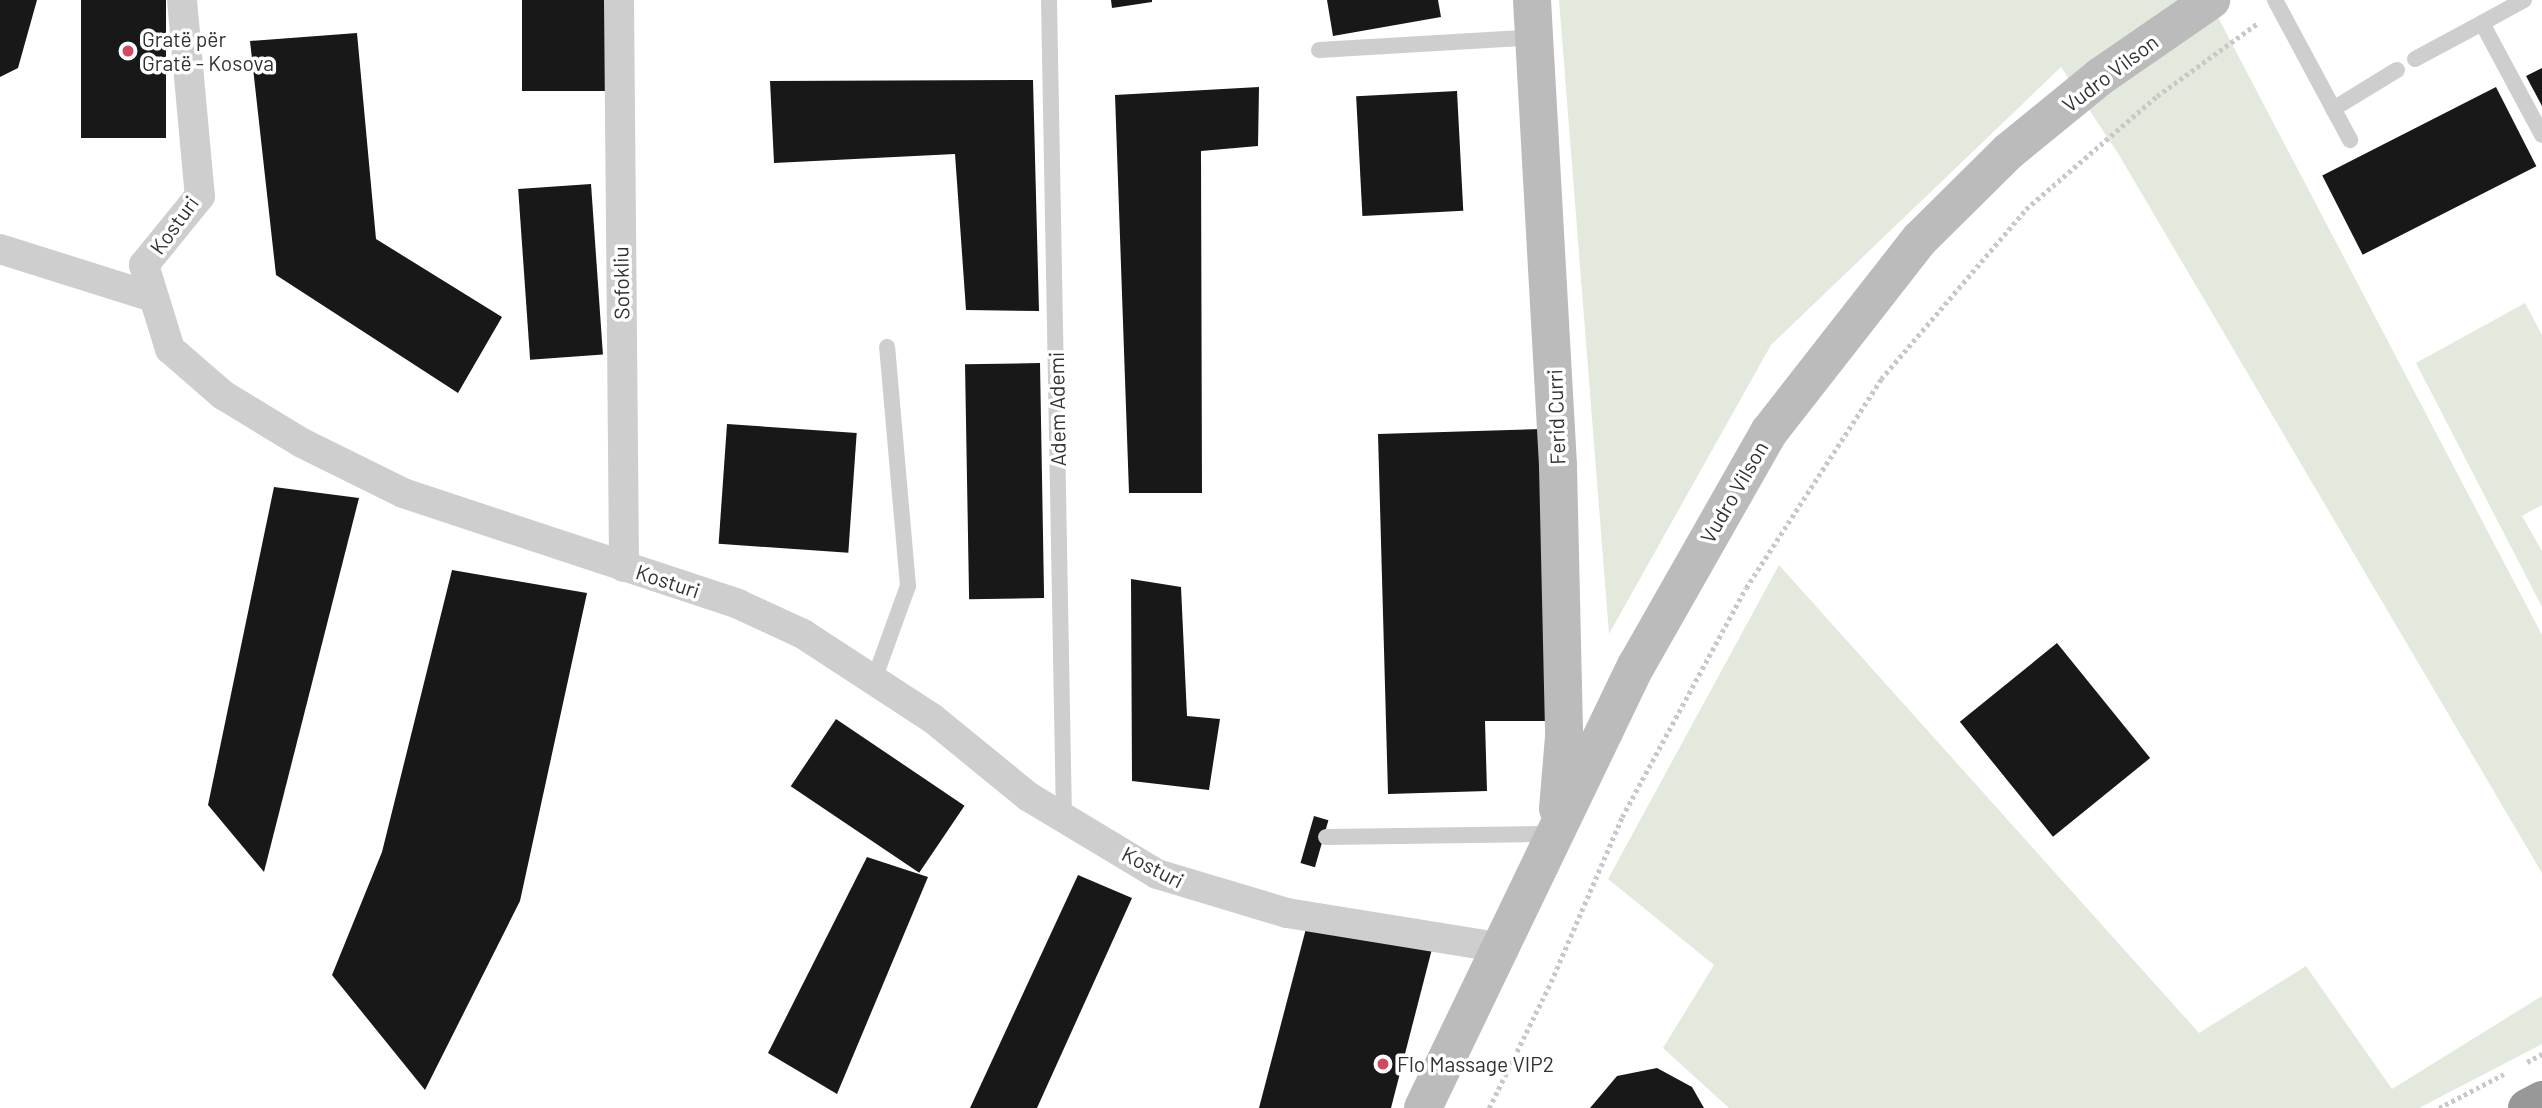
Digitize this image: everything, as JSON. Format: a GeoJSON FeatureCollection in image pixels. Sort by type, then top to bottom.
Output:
{"type":"FeatureCollection","features":[{"type":"Feature","properties":{"kind":"highway"},"geometry":{"type":"LineString","coordinates":[[2527,1108],[2542,1100]]}},
{"type":"Feature","properties":{"kind":"main road","name":"Vudro Vilson"},"geometry":{"type":"LineString","coordinates":[[1423,1108],[1636,666],[1769,432],[1839,338],[1920,239],[2009,151],[2101,76],[2211,0]]}},
{"type":"Feature","properties":{"kind":"main road","name":"Ferid Curri"},"geometry":{"type":"LineString","coordinates":[[1533,18],[1560,536],[1564,737],[1556,834]]}},
{"type":"Feature","properties":{"kind":"street","name":"Kosturi"},"geometry":{"type":"LineString","coordinates":[[182,0],[200,197],[144,265],[170,349],[223,395],[302,443],[403,493],[738,604],[875,677],[978,760],[1064,818],[1157,874],[1205,892],[1287,913],[1502,948]]}},
{"type":"Feature","properties":{"kind":"street","name":"Sofokliu"},"geometry":{"type":"LineString","coordinates":[[618,0],[624,567]]}},
{"type":"Feature","properties":{"kind":"street"},"geometry":{"type":"LineString","coordinates":[[0,249],[152,296]]}},
{"type":"Feature","properties":{"kind":"lane","name":"Adem Ademi"},"geometry":{"type":"LineString","coordinates":[[1049,0],[1064,818]]}},
{"type":"Feature","properties":{"kind":"lane"},"geometry":{"type":"LineString","coordinates":[[2415,59],[2524,0]]}},
{"type":"Feature","properties":{"kind":"lane"},"geometry":{"type":"LineString","coordinates":[[2277,4],[2350,140]]}},
{"type":"Feature","properties":{"kind":"lane"},"geometry":{"type":"LineString","coordinates":[[1319,50],[1533,18]]}},
{"type":"Feature","properties":{"kind":"lane"},"geometry":{"type":"LineString","coordinates":[[2482,23],[2542,135]]}},
{"type":"Feature","properties":{"kind":"lane"},"geometry":{"type":"LineString","coordinates":[[2333,109],[2397,70]]}},
{"type":"Feature","properties":{"kind":"lane"},"geometry":{"type":"LineString","coordinates":[[875,677],[908,586],[887,347]]}},
{"type":"Feature","properties":{"kind":"lane"},"geometry":{"type":"LineString","coordinates":[[1326,837],[1556,834]]}},
{"type":"Feature","properties":{"kind":"path"},"geometry":{"type":"LineString","coordinates":[[1489,1108],[1552,982],[1622,817],[1726,624],[1881,379],[2026,209],[2157,96],[2277,4]]}},
{"type":"Feature","properties":{"kind":"path"},"geometry":{"type":"LineString","coordinates":[[2519,1066],[2542,1054]]}},
{"type":"Feature","properties":{"kind":"path"},"geometry":{"type":"LineString","coordinates":[[2439,1108],[2508,1072]]}},
{"type":"Feature","properties":{"kind":"shaded area"},"geometry":{"type":"Polygon","coordinates":[[[1559,0],[2209,0],[2542,635],[2542,873],[2119,155],[2061,67],[1771,345],[1609,634],[1559,0]]]}},
{"type":"Feature","properties":{"kind":"shaded area"},"geometry":{"type":"Polygon","coordinates":[[[2525,303],[2542,335],[2542,505],[2522,516],[2542,551],[2542,607],[2416,363],[2525,303]]]}},
{"type":"Feature","properties":{"kind":"shaded area"},"geometry":{"type":"Polygon","coordinates":[[[1779,565],[2199,1033],[2306,966],[2392,1089],[2542,996],[2542,1044],[2419,1108],[1729,1108],[1663,1048],[1714,965],[1608,879],[1779,565]]]}},
{"type":"Feature","properties":{"kind":"building"},"geometry":{"type":"Polygon","coordinates":[[[0,0],[37,0],[18,68],[0,77],[0,0]]]}},
{"type":"Feature","properties":{"kind":"building"},"geometry":{"type":"Polygon","coordinates":[[[81,0],[166,0],[166,138],[81,138],[81,0]]]}},
{"type":"Feature","properties":{"kind":"building"},"geometry":{"type":"Polygon","coordinates":[[[522,0],[606,0],[606,91],[522,91],[522,0]]]}},
{"type":"Feature","properties":{"kind":"building"},"geometry":{"type":"Polygon","coordinates":[[[1111,0],[1152,0],[1152,2],[1112,8],[1111,0]]]}},
{"type":"Feature","properties":{"kind":"building"},"geometry":{"type":"Polygon","coordinates":[[[1327,0],[1438,0],[1441,17],[1333,36],[1327,0]]]}},
{"type":"Feature","properties":{"kind":"building"},"geometry":{"type":"Polygon","coordinates":[[[357,33],[376,239],[502,317],[458,393],[276,275],[250,41],[357,33]]]}},
{"type":"Feature","properties":{"kind":"building"},"geometry":{"type":"Polygon","coordinates":[[[2542,68],[2542,106],[2526,76],[2542,68]]]}},
{"type":"Feature","properties":{"kind":"building"},"geometry":{"type":"Polygon","coordinates":[[[1033,80],[1039,311],[966,310],[955,154],[774,163],[770,81],[1033,80]]]}},
{"type":"Feature","properties":{"kind":"building"},"geometry":{"type":"Polygon","coordinates":[[[1259,87],[1258,146],[1201,151],[1202,493],[1129,493],[1115,95],[1259,87]]]}},
{"type":"Feature","properties":{"kind":"building"},"geometry":{"type":"Polygon","coordinates":[[[2496,87],[2536,166],[2363,255],[2322,176],[2496,87]]]}},
{"type":"Feature","properties":{"kind":"building"},"geometry":{"type":"Polygon","coordinates":[[[1457,91],[1463,211],[1362,216],[1356,96],[1457,91]]]}},
{"type":"Feature","properties":{"kind":"building"},"geometry":{"type":"Polygon","coordinates":[[[591,184],[603,355],[530,360],[518,189],[591,184]]]}},
{"type":"Feature","properties":{"kind":"building"},"geometry":{"type":"Polygon","coordinates":[[[1040,363],[1044,598],[969,599],[965,364],[1040,363]]]}},
{"type":"Feature","properties":{"kind":"building"},"geometry":{"type":"Polygon","coordinates":[[[727,424],[857,433],[848,553],[719,544],[727,424]]]}},
{"type":"Feature","properties":{"kind":"building"},"geometry":{"type":"Polygon","coordinates":[[[1542,429],[1556,721],[1485,721],[1487,791],[1388,794],[1378,434],[1542,429]]]}},
{"type":"Feature","properties":{"kind":"building"},"geometry":{"type":"Polygon","coordinates":[[[274,487],[359,498],[264,872],[208,805],[274,487]]]}},
{"type":"Feature","properties":{"kind":"building"},"geometry":{"type":"Polygon","coordinates":[[[452,570],[587,593],[520,901],[425,1090],[332,975],[382,852],[452,570]]]}},
{"type":"Feature","properties":{"kind":"building"},"geometry":{"type":"Polygon","coordinates":[[[1131,579],[1181,587],[1187,716],[1220,719],[1209,790],[1132,781],[1131,579]]]}},
{"type":"Feature","properties":{"kind":"building"},"geometry":{"type":"Polygon","coordinates":[[[2057,643],[2150,758],[2053,837],[1960,722],[2057,643]]]}},
{"type":"Feature","properties":{"kind":"building"},"geometry":{"type":"Polygon","coordinates":[[[836,719],[965,806],[919,873],[791,786],[836,719]]]}},
{"type":"Feature","properties":{"kind":"building"},"geometry":{"type":"Polygon","coordinates":[[[1314,816],[1328,820],[1315,867],[1300,863],[1314,816]]]}},
{"type":"Feature","properties":{"kind":"building"},"geometry":{"type":"Polygon","coordinates":[[[867,857],[928,877],[837,1094],[768,1053],[867,857]]]}},
{"type":"Feature","properties":{"kind":"building"},"geometry":{"type":"Polygon","coordinates":[[[1078,875],[1132,898],[1037,1108],[970,1108],[1078,875]]]}},
{"type":"Feature","properties":{"kind":"building"},"geometry":{"type":"Polygon","coordinates":[[[1309,917],[1432,949],[1391,1108],[1259,1108],[1309,917]]]}},
{"type":"Feature","properties":{"kind":"building"},"geometry":{"type":"Polygon","coordinates":[[[1657,1068],[1692,1087],[1704,1108],[1590,1108],[1617,1076],[1657,1068]]]}},
{"type":"Feature","properties":{"kind":"place","name":"Gratë për Gratë - Kosova"},"geometry":{"type":"Point","coordinates":[128,51]}},
{"type":"Feature","properties":{"kind":"place","name":"Flo Massage VIP2"},"geometry":{"type":"Point","coordinates":[1383,1064]}}]}
